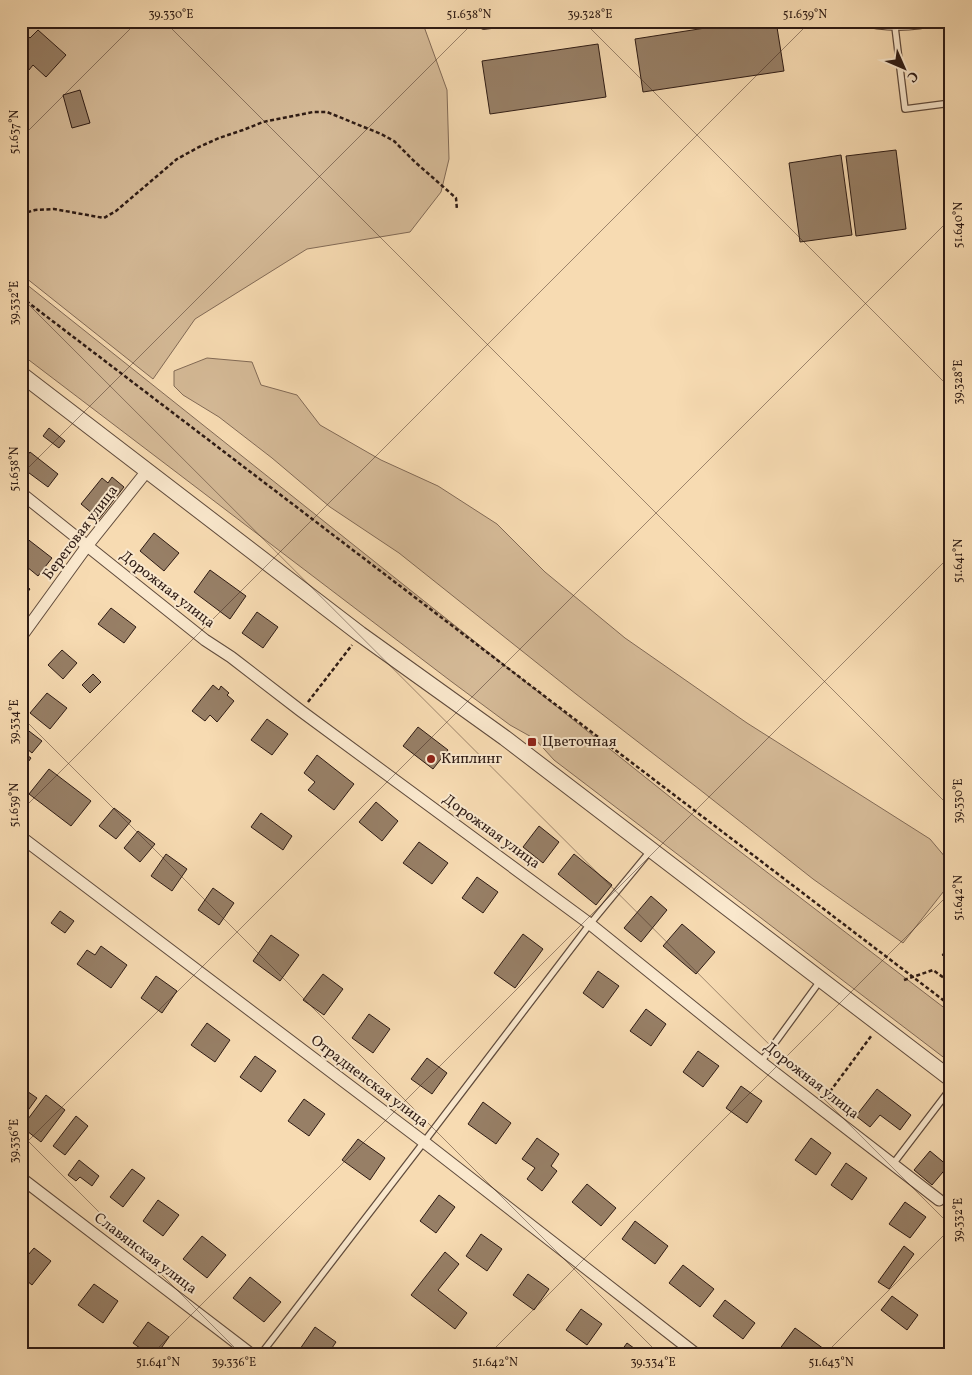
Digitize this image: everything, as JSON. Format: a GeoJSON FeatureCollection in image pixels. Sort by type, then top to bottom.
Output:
{"type":"FeatureCollection","features":[{"type":"Feature","properties":{"kind":"street"},"geometry":{"type":"LineString","coordinates":[[21,374],[360,634],[505,738],[951,1078]]}},
{"type":"Feature","properties":{"kind":"street","name":"Береговая улица"},"geometry":{"type":"LineString","coordinates":[[21,638],[88,546],[147,471]]}},
{"type":"Feature","properties":{"kind":"street","name":"Дорожная улица"},"geometry":{"type":"LineString","coordinates":[[21,493],[205,640],[231,657],[301,711],[590,924],[761,1062],[939,1200]]}},
{"type":"Feature","properties":{"kind":"street","name":"Отрадненская улица"},"geometry":{"type":"LineString","coordinates":[[21,837],[424,1142],[696,1354]]}},
{"type":"Feature","properties":{"kind":"street","name":"Славянская улица"},"geometry":{"type":"LineString","coordinates":[[21,1178],[251,1354]]}},
{"type":"Feature","properties":{"kind":"lane"},"geometry":{"type":"LineString","coordinates":[[484,26],[519,21]]}},
{"type":"Feature","properties":{"kind":"lane"},"geometry":{"type":"LineString","coordinates":[[857,21],[873,26],[895,27],[940,21]]}},
{"type":"Feature","properties":{"kind":"lane"},"geometry":{"type":"LineString","coordinates":[[895,27],[905,109],[951,103]]}},
{"type":"Feature","properties":{"kind":"lane"},"geometry":{"type":"LineString","coordinates":[[261,1354],[590,924],[651,850]]}},
{"type":"Feature","properties":{"kind":"lane"},"geometry":{"type":"LineString","coordinates":[[761,1062],[821,980]]}},
{"type":"Feature","properties":{"kind":"lane"},"geometry":{"type":"LineString","coordinates":[[893,1164],[951,1088]]}},
{"type":"Feature","properties":{"kind":"path"},"geometry":{"type":"LineString","coordinates":[[21,214],[35,210],[54,209],[104,218],[116,211],[177,159],[199,147],[263,122],[313,112],[327,112],[381,134],[394,142],[456,198],[457,210]]}},
{"type":"Feature","properties":{"kind":"path"},"geometry":{"type":"LineString","coordinates":[[21,297],[951,1006]]}},
{"type":"Feature","properties":{"kind":"path"},"geometry":{"type":"LineString","coordinates":[[301,711],[360,634]]}},
{"type":"Feature","properties":{"kind":"path"},"geometry":{"type":"LineString","coordinates":[[904,980],[933,970],[951,983]]}},
{"type":"Feature","properties":{"kind":"path"},"geometry":{"type":"LineString","coordinates":[[820,1106],[880,1024]]}},
{"type":"Feature","properties":{"kind":"shaded area"},"geometry":{"type":"Polygon","coordinates":[[[21,21],[422,21],[447,90],[449,159],[441,192],[410,232],[307,249],[195,319],[153,379],[21,274],[21,21]]]}},
{"type":"Feature","properties":{"kind":"shaded area"},"geometry":{"type":"Polygon","coordinates":[[[21,280],[704,824],[951,1013],[951,1063],[554,760],[535,739],[510,725],[452,682],[21,354],[21,280]]]}},
{"type":"Feature","properties":{"kind":"shaded area"},"geometry":{"type":"Polygon","coordinates":[[[207,358],[252,362],[261,385],[297,395],[320,425],[381,460],[438,486],[497,524],[545,572],[625,638],[747,723],[930,839],[951,864],[951,882],[903,943],[813,879],[399,553],[330,507],[272,458],[219,417],[183,395],[174,386],[174,371],[207,358]]]}},
{"type":"Feature","properties":{"kind":"building"},"geometry":{"type":"Polygon","coordinates":[[[750,21],[776,21],[784,71],[643,92],[635,39],[750,21]]]}},
{"type":"Feature","properties":{"kind":"building"},"geometry":{"type":"Polygon","coordinates":[[[38,30],[66,55],[46,77],[33,65],[24,76],[21,73],[21,36],[24,33],[30,38],[38,30]]]}},
{"type":"Feature","properties":{"kind":"building"},"geometry":{"type":"Polygon","coordinates":[[[598,44],[606,97],[490,114],[482,61],[598,44]]]}},
{"type":"Feature","properties":{"kind":"building"},"geometry":{"type":"Polygon","coordinates":[[[80,90],[90,123],[72,128],[63,95],[80,90]]]}},
{"type":"Feature","properties":{"kind":"building"},"geometry":{"type":"Polygon","coordinates":[[[896,150],[906,229],[856,236],[846,156],[896,150]]]}},
{"type":"Feature","properties":{"kind":"building"},"geometry":{"type":"Polygon","coordinates":[[[841,155],[852,235],[800,242],[789,163],[841,155]]]}},
{"type":"Feature","properties":{"kind":"building"},"geometry":{"type":"Polygon","coordinates":[[[49,428],[65,441],[59,448],[43,436],[49,428]]]}},
{"type":"Feature","properties":{"kind":"building"},"geometry":{"type":"Polygon","coordinates":[[[30,452],[58,474],[48,487],[21,467],[21,463],[30,452]]]}},
{"type":"Feature","properties":{"kind":"building"},"geometry":{"type":"Polygon","coordinates":[[[112,477],[124,487],[99,519],[81,504],[102,478],[108,483],[112,477]]]}},
{"type":"Feature","properties":{"kind":"building"},"geometry":{"type":"Polygon","coordinates":[[[154,533],[179,553],[164,571],[140,551],[154,533]]]}},
{"type":"Feature","properties":{"kind":"building"},"geometry":{"type":"Polygon","coordinates":[[[21,534],[52,558],[38,576],[21,562],[21,534]]]}},
{"type":"Feature","properties":{"kind":"building"},"geometry":{"type":"Polygon","coordinates":[[[210,570],[246,596],[230,619],[194,592],[210,570]]]}},
{"type":"Feature","properties":{"kind":"building"},"geometry":{"type":"Polygon","coordinates":[[[21,582],[30,589],[21,601],[21,582]]]}},
{"type":"Feature","properties":{"kind":"building"},"geometry":{"type":"Polygon","coordinates":[[[111,608],[136,627],[124,643],[98,624],[111,608]]]}},
{"type":"Feature","properties":{"kind":"building"},"geometry":{"type":"Polygon","coordinates":[[[257,612],[278,627],[263,648],[242,633],[257,612]]]}},
{"type":"Feature","properties":{"kind":"building"},"geometry":{"type":"Polygon","coordinates":[[[62,650],[77,663],[63,679],[48,665],[62,650]]]}},
{"type":"Feature","properties":{"kind":"building"},"geometry":{"type":"Polygon","coordinates":[[[93,674],[101,682],[90,693],[82,685],[93,674]]]}},
{"type":"Feature","properties":{"kind":"building"},"geometry":{"type":"Polygon","coordinates":[[[213,685],[219,690],[221,686],[234,701],[217,722],[210,715],[205,721],[192,711],[213,685]]]}},
{"type":"Feature","properties":{"kind":"building"},"geometry":{"type":"Polygon","coordinates":[[[47,693],[67,708],[50,729],[30,713],[47,693]]]}},
{"type":"Feature","properties":{"kind":"building"},"geometry":{"type":"Polygon","coordinates":[[[267,719],[288,734],[272,755],[251,740],[267,719]]]}},
{"type":"Feature","properties":{"kind":"building"},"geometry":{"type":"Polygon","coordinates":[[[21,725],[42,741],[32,753],[21,744],[21,725]]]}},
{"type":"Feature","properties":{"kind":"building"},"geometry":{"type":"Polygon","coordinates":[[[418,727],[448,750],[433,769],[403,746],[418,727]]]}},
{"type":"Feature","properties":{"kind":"building"},"geometry":{"type":"Polygon","coordinates":[[[21,751],[31,758],[21,772],[21,751]]]}},
{"type":"Feature","properties":{"kind":"building"},"geometry":{"type":"Polygon","coordinates":[[[317,755],[354,784],[334,810],[308,790],[315,782],[304,773],[317,755]]]}},
{"type":"Feature","properties":{"kind":"building"},"geometry":{"type":"Polygon","coordinates":[[[49,769],[91,801],[71,826],[29,794],[49,769]]]}},
{"type":"Feature","properties":{"kind":"building"},"geometry":{"type":"Polygon","coordinates":[[[376,802],[398,821],[382,841],[359,822],[376,802]]]}},
{"type":"Feature","properties":{"kind":"building"},"geometry":{"type":"Polygon","coordinates":[[[114,808],[131,821],[116,839],[99,826],[114,808]]]}},
{"type":"Feature","properties":{"kind":"building"},"geometry":{"type":"Polygon","coordinates":[[[261,813],[292,836],[283,850],[251,827],[261,813]]]}},
{"type":"Feature","properties":{"kind":"building"},"geometry":{"type":"Polygon","coordinates":[[[539,826],[559,842],[543,863],[523,847],[539,826]]]}},
{"type":"Feature","properties":{"kind":"building"},"geometry":{"type":"Polygon","coordinates":[[[138,831],[155,844],[140,862],[124,848],[138,831]]]}},
{"type":"Feature","properties":{"kind":"building"},"geometry":{"type":"Polygon","coordinates":[[[419,842],[448,863],[432,884],[403,863],[419,842]]]}},
{"type":"Feature","properties":{"kind":"building"},"geometry":{"type":"Polygon","coordinates":[[[166,854],[187,869],[172,891],[151,876],[166,854]]]}},
{"type":"Feature","properties":{"kind":"building"},"geometry":{"type":"Polygon","coordinates":[[[574,854],[612,885],[596,905],[558,874],[574,854]]]}},
{"type":"Feature","properties":{"kind":"building"},"geometry":{"type":"Polygon","coordinates":[[[477,877],[498,892],[483,913],[462,898],[477,877]]]}},
{"type":"Feature","properties":{"kind":"building"},"geometry":{"type":"Polygon","coordinates":[[[213,888],[234,903],[219,925],[198,910],[213,888]]]}},
{"type":"Feature","properties":{"kind":"building"},"geometry":{"type":"Polygon","coordinates":[[[651,896],[667,910],[641,942],[624,928],[651,896]]]}},
{"type":"Feature","properties":{"kind":"building"},"geometry":{"type":"Polygon","coordinates":[[[60,911],[74,921],[65,933],[51,923],[60,911]]]}},
{"type":"Feature","properties":{"kind":"building"},"geometry":{"type":"Polygon","coordinates":[[[682,924],[715,952],[696,974],[663,946],[682,924]]]}},
{"type":"Feature","properties":{"kind":"building"},"geometry":{"type":"Polygon","coordinates":[[[523,934],[543,949],[515,988],[494,973],[523,934]]]}},
{"type":"Feature","properties":{"kind":"building"},"geometry":{"type":"Polygon","coordinates":[[[271,935],[299,955],[280,981],[253,961],[271,935]]]}},
{"type":"Feature","properties":{"kind":"building"},"geometry":{"type":"Polygon","coordinates":[[[951,943],[951,961],[942,955],[951,943]]]}},
{"type":"Feature","properties":{"kind":"building"},"geometry":{"type":"Polygon","coordinates":[[[101,946],[127,965],[111,988],[77,964],[87,950],[95,955],[101,946]]]}},
{"type":"Feature","properties":{"kind":"building"},"geometry":{"type":"Polygon","coordinates":[[[598,971],[619,986],[603,1008],[583,993],[598,971]]]}},
{"type":"Feature","properties":{"kind":"building"},"geometry":{"type":"Polygon","coordinates":[[[323,974],[343,989],[324,1015],[303,1000],[323,974]]]}},
{"type":"Feature","properties":{"kind":"building"},"geometry":{"type":"Polygon","coordinates":[[[156,976],[177,991],[162,1013],[141,998],[156,976]]]}},
{"type":"Feature","properties":{"kind":"building"},"geometry":{"type":"Polygon","coordinates":[[[646,1009],[666,1024],[651,1046],[630,1031],[646,1009]]]}},
{"type":"Feature","properties":{"kind":"building"},"geometry":{"type":"Polygon","coordinates":[[[369,1014],[390,1029],[373,1053],[352,1038],[369,1014]]]}},
{"type":"Feature","properties":{"kind":"building"},"geometry":{"type":"Polygon","coordinates":[[[207,1023],[230,1040],[215,1062],[191,1045],[207,1023]]]}},
{"type":"Feature","properties":{"kind":"building"},"geometry":{"type":"Polygon","coordinates":[[[698,1051],[719,1066],[703,1087],[683,1072],[698,1051]]]}},
{"type":"Feature","properties":{"kind":"building"},"geometry":{"type":"Polygon","coordinates":[[[255,1056],[276,1071],[261,1092],[240,1077],[255,1056]]]}},
{"type":"Feature","properties":{"kind":"building"},"geometry":{"type":"Polygon","coordinates":[[[427,1058],[447,1073],[432,1094],[411,1079],[427,1058]]]}},
{"type":"Feature","properties":{"kind":"building"},"geometry":{"type":"Polygon","coordinates":[[[741,1086],[762,1101],[747,1123],[726,1108],[741,1086]]]}},
{"type":"Feature","properties":{"kind":"building"},"geometry":{"type":"Polygon","coordinates":[[[21,1087],[37,1098],[21,1120],[21,1087]]]}},
{"type":"Feature","properties":{"kind":"building"},"geometry":{"type":"Polygon","coordinates":[[[877,1089],[911,1115],[900,1130],[880,1115],[870,1127],[856,1116],[877,1089]]]}},
{"type":"Feature","properties":{"kind":"building"},"geometry":{"type":"Polygon","coordinates":[[[46,1095],[65,1110],[41,1142],[22,1127],[46,1095]]]}},
{"type":"Feature","properties":{"kind":"building"},"geometry":{"type":"Polygon","coordinates":[[[304,1099],[325,1114],[309,1136],[288,1121],[304,1099]]]}},
{"type":"Feature","properties":{"kind":"building"},"geometry":{"type":"Polygon","coordinates":[[[483,1102],[511,1123],[496,1144],[468,1124],[483,1102]]]}},
{"type":"Feature","properties":{"kind":"building"},"geometry":{"type":"Polygon","coordinates":[[[76,1116],[88,1126],[65,1155],[53,1146],[76,1116]]]}},
{"type":"Feature","properties":{"kind":"building"},"geometry":{"type":"Polygon","coordinates":[[[537,1138],[559,1154],[551,1166],[557,1171],[542,1191],[527,1179],[535,1168],[522,1159],[537,1138]]]}},
{"type":"Feature","properties":{"kind":"building"},"geometry":{"type":"Polygon","coordinates":[[[811,1138],[831,1153],[816,1175],[795,1160],[811,1138]]]}},
{"type":"Feature","properties":{"kind":"building"},"geometry":{"type":"Polygon","coordinates":[[[358,1139],[385,1158],[370,1180],[342,1160],[358,1139]]]}},
{"type":"Feature","properties":{"kind":"building"},"geometry":{"type":"Polygon","coordinates":[[[930,1151],[948,1166],[932,1185],[914,1170],[930,1151]]]}},
{"type":"Feature","properties":{"kind":"building"},"geometry":{"type":"Polygon","coordinates":[[[79,1160],[99,1176],[92,1186],[80,1177],[76,1181],[68,1175],[79,1160]]]}},
{"type":"Feature","properties":{"kind":"building"},"geometry":{"type":"Polygon","coordinates":[[[846,1163],[867,1178],[852,1200],[831,1185],[846,1163]]]}},
{"type":"Feature","properties":{"kind":"building"},"geometry":{"type":"Polygon","coordinates":[[[132,1169],[145,1178],[123,1207],[110,1197],[132,1169]]]}},
{"type":"Feature","properties":{"kind":"building"},"geometry":{"type":"Polygon","coordinates":[[[587,1184],[616,1208],[601,1226],[572,1202],[587,1184]]]}},
{"type":"Feature","properties":{"kind":"building"},"geometry":{"type":"Polygon","coordinates":[[[439,1195],[455,1207],[436,1233],[420,1221],[439,1195]]]}},
{"type":"Feature","properties":{"kind":"building"},"geometry":{"type":"Polygon","coordinates":[[[158,1200],[179,1215],[163,1236],[143,1221],[158,1200]]]}},
{"type":"Feature","properties":{"kind":"building"},"geometry":{"type":"Polygon","coordinates":[[[905,1202],[926,1217],[910,1238],[889,1224],[905,1202]]]}},
{"type":"Feature","properties":{"kind":"building"},"geometry":{"type":"Polygon","coordinates":[[[635,1221],[668,1246],[655,1264],[622,1239],[635,1221]]]}},
{"type":"Feature","properties":{"kind":"building"},"geometry":{"type":"Polygon","coordinates":[[[481,1234],[502,1249],[487,1271],[466,1256],[481,1234]]]}},
{"type":"Feature","properties":{"kind":"building"},"geometry":{"type":"Polygon","coordinates":[[[202,1236],[226,1255],[207,1278],[183,1259],[202,1236]]]}},
{"type":"Feature","properties":{"kind":"building"},"geometry":{"type":"Polygon","coordinates":[[[904,1246],[914,1254],[889,1289],[878,1282],[904,1246]]]}},
{"type":"Feature","properties":{"kind":"building"},"geometry":{"type":"Polygon","coordinates":[[[34,1248],[51,1261],[32,1285],[21,1276],[21,1250],[28,1255],[34,1248]]]}},
{"type":"Feature","properties":{"kind":"building"},"geometry":{"type":"Polygon","coordinates":[[[445,1252],[459,1264],[438,1290],[467,1313],[455,1329],[411,1295],[445,1252]]]}},
{"type":"Feature","properties":{"kind":"building"},"geometry":{"type":"Polygon","coordinates":[[[683,1265],[714,1289],[700,1307],[669,1283],[683,1265]]]}},
{"type":"Feature","properties":{"kind":"building"},"geometry":{"type":"Polygon","coordinates":[[[528,1274],[549,1289],[534,1310],[513,1295],[528,1274]]]}},
{"type":"Feature","properties":{"kind":"building"},"geometry":{"type":"Polygon","coordinates":[[[250,1277],[281,1302],[264,1322],[233,1298],[250,1277]]]}},
{"type":"Feature","properties":{"kind":"building"},"geometry":{"type":"Polygon","coordinates":[[[94,1284],[118,1301],[103,1323],[78,1305],[94,1284]]]}},
{"type":"Feature","properties":{"kind":"building"},"geometry":{"type":"Polygon","coordinates":[[[892,1296],[918,1315],[907,1330],[881,1310],[892,1296]]]}},
{"type":"Feature","properties":{"kind":"building"},"geometry":{"type":"Polygon","coordinates":[[[725,1300],[755,1323],[743,1339],[713,1316],[725,1300]]]}},
{"type":"Feature","properties":{"kind":"building"},"geometry":{"type":"Polygon","coordinates":[[[581,1309],[602,1324],[587,1345],[566,1330],[581,1309]]]}},
{"type":"Feature","properties":{"kind":"building"},"geometry":{"type":"Polygon","coordinates":[[[148,1322],[169,1337],[157,1354],[148,1354],[133,1343],[148,1322]]]}},
{"type":"Feature","properties":{"kind":"building"},"geometry":{"type":"Polygon","coordinates":[[[315,1327],[336,1342],[328,1354],[307,1354],[300,1349],[315,1327]]]}},
{"type":"Feature","properties":{"kind":"building"},"geometry":{"type":"Polygon","coordinates":[[[795,1328],[824,1349],[821,1354],[776,1354],[795,1328]]]}},
{"type":"Feature","properties":{"kind":"building"},"geometry":{"type":"Polygon","coordinates":[[[627,1343],[642,1354],[619,1354],[627,1343]]]}},
{"type":"Feature","properties":{"kind":"place","name":"Цветочная"},"geometry":{"type":"Point","coordinates":[532,742]}},
{"type":"Feature","properties":{"kind":"place","name":"Киплинг"},"geometry":{"type":"Point","coordinates":[431,759]}}]}
